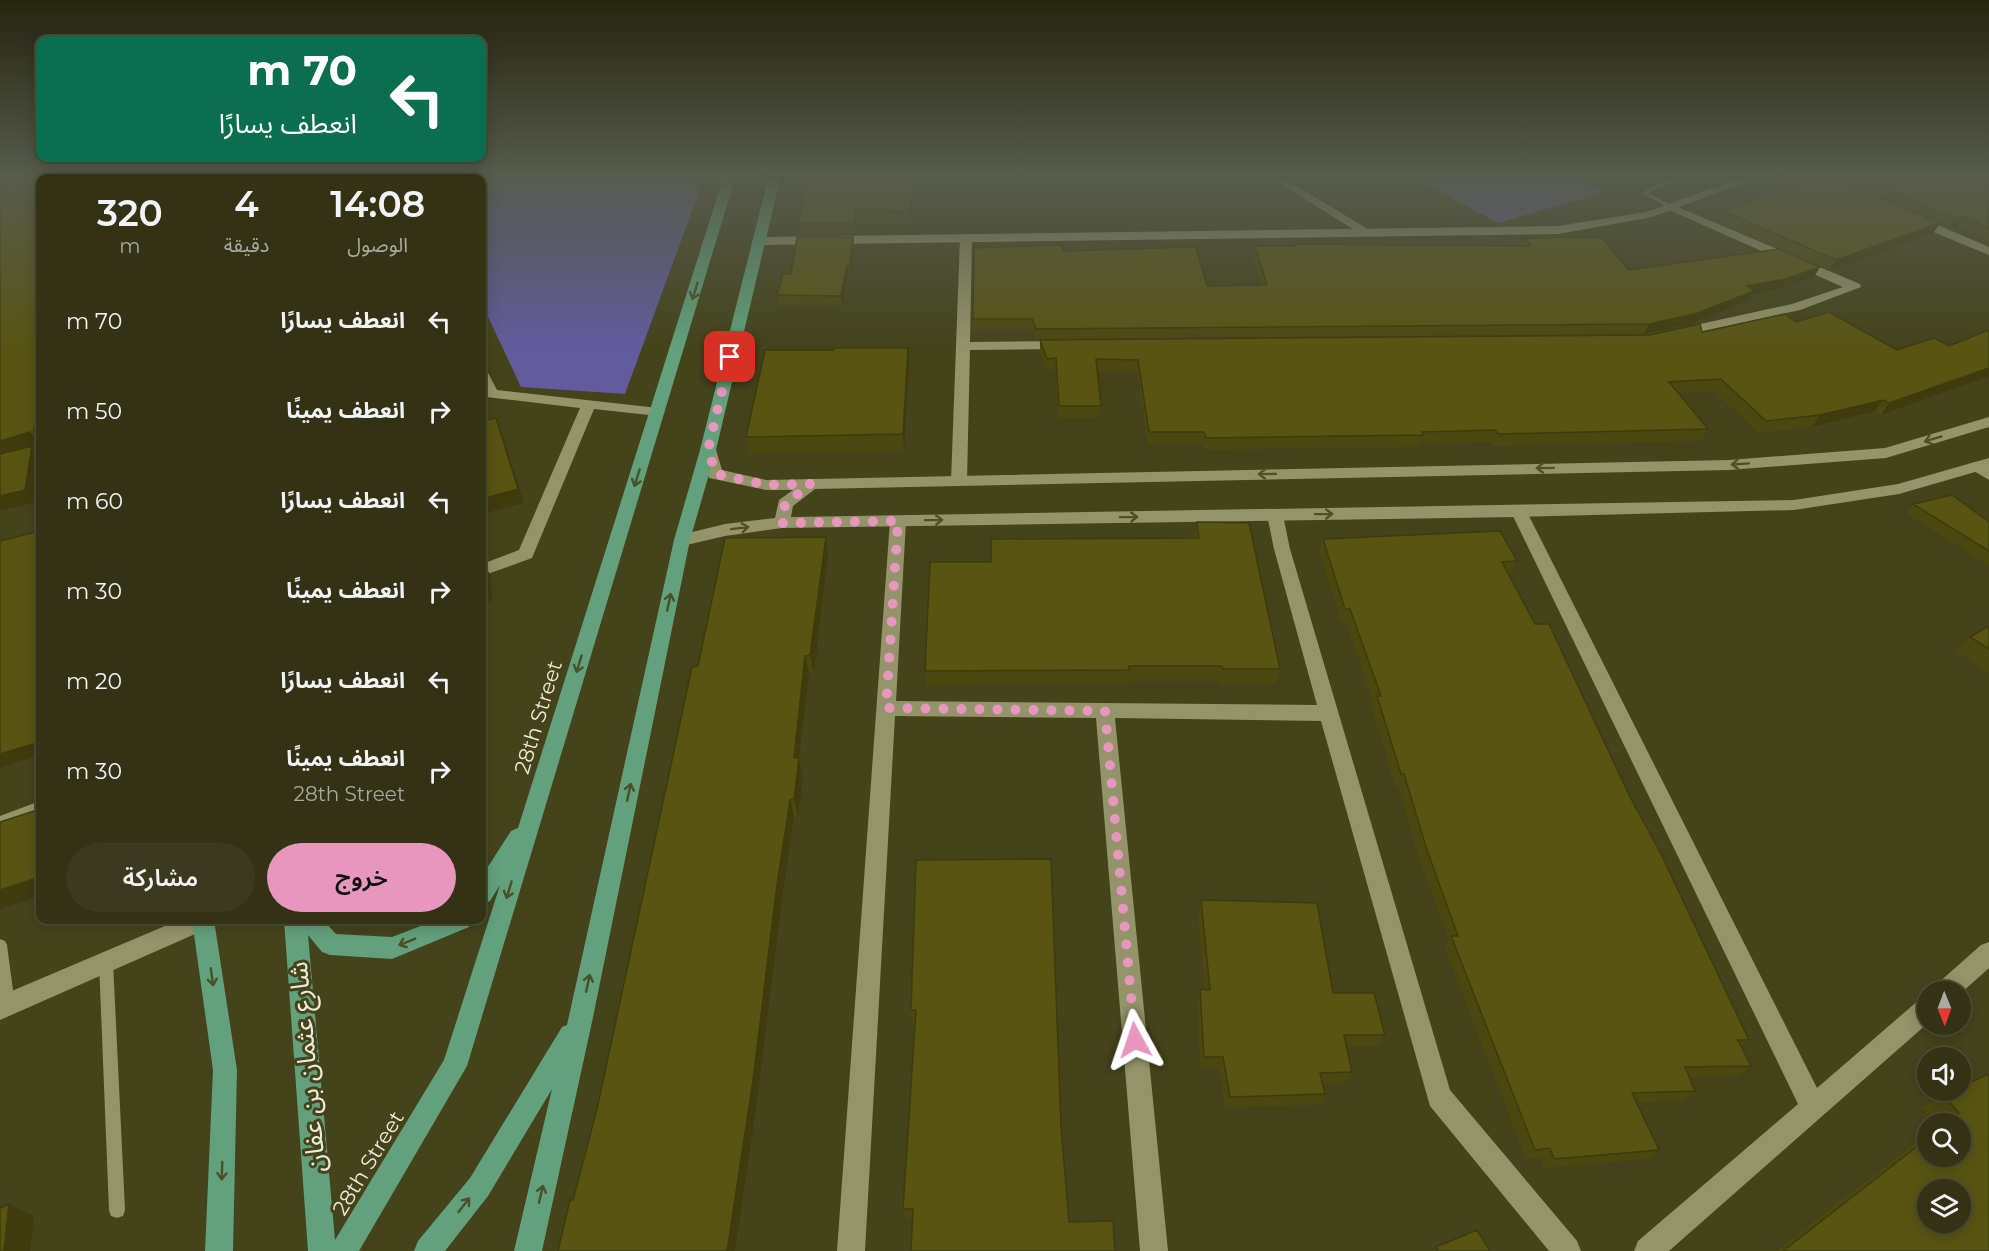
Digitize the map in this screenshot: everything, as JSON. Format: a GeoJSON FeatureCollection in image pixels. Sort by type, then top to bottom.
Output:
{"type":"FeatureCollection","features":[{"type":"Feature","properties":{"kind":"main road","name":"28th Street"},"geometry":{"type":"LineString","coordinates":[[344,1251],[455,1066],[712,233]]}},
{"type":"Feature","properties":{"kind":"main road"},"geometry":{"type":"LineString","coordinates":[[528,1251],[580,1022],[682,540],[708,450],[760,233]]}},
{"type":"Feature","properties":{"kind":"main road"},"geometry":{"type":"LineString","coordinates":[[486,888],[531,821]]}},
{"type":"Feature","properties":{"kind":"main road"},"geometry":{"type":"LineString","coordinates":[[204,924],[225,1070],[219,1251]]}},
{"type":"Feature","properties":{"kind":"main road","name":"شارع عثمان بن عفان"},"geometry":{"type":"LineString","coordinates":[[295,924],[322,1251]]}},
{"type":"Feature","properties":{"kind":"main road"},"geometry":{"type":"LineString","coordinates":[[312,924],[330,944],[392,948],[451,924]]}},
{"type":"Feature","properties":{"kind":"main road"},"geometry":{"type":"LineString","coordinates":[[428,1251],[479,1186],[580,1022]]}},
{"type":"Feature","properties":{"kind":"street"},"geometry":{"type":"LineString","coordinates":[[758,241],[1337,233]]}},
{"type":"Feature","properties":{"kind":"street"},"geometry":{"type":"LineString","coordinates":[[1667,335],[1795,307],[1855,287],[1732,233]]}},
{"type":"Feature","properties":{"kind":"street"},"geometry":{"type":"LineString","coordinates":[[1948,233],[1989,251]]}},
{"type":"Feature","properties":{"kind":"street"},"geometry":{"type":"LineString","coordinates":[[959,481],[966,238]]}},
{"type":"Feature","properties":{"kind":"street"},"geometry":{"type":"LineString","coordinates":[[963,346],[1082,345]]}},
{"type":"Feature","properties":{"kind":"street"},"geometry":{"type":"LineString","coordinates":[[486,383],[491,394],[658,412]]}},
{"type":"Feature","properties":{"kind":"street"},"geometry":{"type":"LineString","coordinates":[[486,569],[526,554],[589,404]]}},
{"type":"Feature","properties":{"kind":"street"},"geometry":{"type":"LineString","coordinates":[[708,450],[716,474],[766,485],[1729,465],[1886,453],[1989,422]]}},
{"type":"Feature","properties":{"kind":"street"},"geometry":{"type":"LineString","coordinates":[[0,462],[36,452]]}},
{"type":"Feature","properties":{"kind":"street"},"geometry":{"type":"LineString","coordinates":[[682,540],[725,530],[782,523],[1519,512],[1794,505],[1899,489],[1984,468]]}},
{"type":"Feature","properties":{"kind":"street"},"geometry":{"type":"LineString","coordinates":[[782,523],[785,504],[811,484]]}},
{"type":"Feature","properties":{"kind":"street"},"geometry":{"type":"LineString","coordinates":[[1519,512],[1813,1107]]}},
{"type":"Feature","properties":{"kind":"street"},"geometry":{"type":"LineString","coordinates":[[1275,515],[1282,549],[1439,1097],[1567,1251]]}},
{"type":"Feature","properties":{"kind":"street"},"geometry":{"type":"LineString","coordinates":[[851,1251],[898,521]]}},
{"type":"Feature","properties":{"kind":"street"},"geometry":{"type":"LineString","coordinates":[[886,708],[1329,713]]}},
{"type":"Feature","properties":{"kind":"street"},"geometry":{"type":"LineString","coordinates":[[1105,711],[1154,1251]]}},
{"type":"Feature","properties":{"kind":"street"},"geometry":{"type":"LineString","coordinates":[[4,1007],[194,924]]}},
{"type":"Feature","properties":{"kind":"street"},"geometry":{"type":"LineString","coordinates":[[1957,981],[1989,953]]}},
{"type":"Feature","properties":{"kind":"street"},"geometry":{"type":"LineString","coordinates":[[1648,1251],[1917,1017]]}},
{"type":"Feature","properties":{"kind":"lane"},"geometry":{"type":"LineString","coordinates":[[0,820],[36,807]]}},
{"type":"Feature","properties":{"kind":"lane"},"geometry":{"type":"LineString","coordinates":[[0,945],[4,1007]]}},
{"type":"Feature","properties":{"kind":"lane"},"geometry":{"type":"LineString","coordinates":[[106,962],[117,1210]]}},
{"type":"Feature","properties":{"kind":"shaded area"},"geometry":{"type":"Polygon","coordinates":[[[486,233],[684,233],[625,394],[521,387],[486,313],[486,233]]]}},
{"type":"Feature","properties":{"kind":"building"},"geometry":{"type":"Polygon","coordinates":[[[0,233],[36,233],[36,426],[33,438],[30,432],[0,441],[0,233]]]}},
{"type":"Feature","properties":{"kind":"building"},"geometry":{"type":"Polygon","coordinates":[[[1775,233],[1911,233],[1836,260],[1775,233]]]}},
{"type":"Feature","properties":{"kind":"building"},"geometry":{"type":"Polygon","coordinates":[[[797,237],[853,237],[850,265],[847,265],[841,296],[777,295],[783,274],[791,274],[797,237]]]}},
{"type":"Feature","properties":{"kind":"building"},"geometry":{"type":"Polygon","coordinates":[[[1601,237],[1629,270],[1779,249],[1820,267],[1786,279],[1747,286],[1754,291],[1695,314],[1649,324],[1036,329],[1032,319],[973,319],[974,248],[1062,245],[1063,251],[1196,247],[1207,286],[1267,285],[1255,246],[1296,246],[1295,244],[1531,246],[1525,238],[1601,237]]]}},
{"type":"Feature","properties":{"kind":"building"},"geometry":{"type":"Polygon","coordinates":[[[1829,312],[1897,350],[1934,338],[1949,346],[1989,330],[1989,368],[1889,403],[1883,400],[1820,415],[1766,421],[1721,379],[1669,382],[1708,429],[1498,434],[1495,430],[1422,432],[1424,435],[1206,438],[1204,432],[1149,432],[1138,360],[1096,359],[1101,406],[1059,406],[1056,358],[1047,359],[1040,340],[1650,335],[1700,324],[1702,332],[1785,314],[1796,322],[1829,312]]]}},
{"type":"Feature","properties":{"kind":"building"},"geometry":{"type":"Polygon","coordinates":[[[834,348],[908,348],[903,434],[746,437],[765,350],[834,350],[834,348]]]}},
{"type":"Feature","properties":{"kind":"building"},"geometry":{"type":"Polygon","coordinates":[[[496,418],[518,489],[486,498],[486,420],[496,418]]]}},
{"type":"Feature","properties":{"kind":"building"},"geometry":{"type":"Polygon","coordinates":[[[32,446],[25,490],[0,496],[0,454],[32,446]]]}},
{"type":"Feature","properties":{"kind":"building"},"geometry":{"type":"Polygon","coordinates":[[[1952,495],[1989,522],[1989,551],[1913,504],[1952,495]]]}},
{"type":"Feature","properties":{"kind":"building"},"geometry":{"type":"Polygon","coordinates":[[[1197,522],[1249,523],[1280,669],[1223,669],[1222,666],[1129,666],[1129,670],[925,671],[930,562],[991,562],[991,539],[1199,538],[1197,522]]]}},
{"type":"Feature","properties":{"kind":"building"},"geometry":{"type":"Polygon","coordinates":[[[1500,531],[1517,561],[1502,562],[1535,624],[1549,624],[1630,797],[1660,852],[1749,1040],[1738,1040],[1751,1066],[1685,1067],[1695,1091],[1632,1093],[1659,1150],[1554,1159],[1550,1148],[1535,1150],[1451,936],[1458,936],[1427,850],[1404,774],[1401,774],[1377,696],[1381,696],[1350,609],[1345,609],[1323,539],[1500,531]]]}},
{"type":"Feature","properties":{"kind":"building"},"geometry":{"type":"Polygon","coordinates":[[[36,532],[36,743],[0,754],[0,541],[36,532]]]}},
{"type":"Feature","properties":{"kind":"building"},"geometry":{"type":"Polygon","coordinates":[[[826,537],[810,655],[805,656],[794,758],[799,758],[794,799],[790,800],[777,884],[753,1080],[727,1251],[558,1251],[570,1200],[573,1200],[597,1109],[692,667],[698,666],[725,538],[826,537]]]}},
{"type":"Feature","properties":{"kind":"building"},"geometry":{"type":"Polygon","coordinates":[[[1989,626],[1989,649],[1970,637],[1989,626]]]}},
{"type":"Feature","properties":{"kind":"building"},"geometry":{"type":"Polygon","coordinates":[[[36,810],[36,878],[0,890],[0,822],[36,810]]]}},
{"type":"Feature","properties":{"kind":"building"},"geometry":{"type":"Polygon","coordinates":[[[1051,859],[1061,1126],[1069,1222],[1113,1221],[1115,1251],[911,1251],[913,1209],[903,1209],[916,1010],[911,1010],[916,860],[1051,859]]]}},
{"type":"Feature","properties":{"kind":"building"},"geometry":{"type":"Polygon","coordinates":[[[1201,900],[1317,903],[1333,993],[1374,993],[1385,1035],[1344,1035],[1352,1072],[1320,1073],[1325,1094],[1230,1097],[1223,1057],[1204,1057],[1200,989],[1210,990],[1201,900]]]}},
{"type":"Feature","properties":{"kind":"building"},"geometry":{"type":"Polygon","coordinates":[[[1989,1074],[1989,1251],[1783,1251],[1917,1147],[1917,1167],[1971,1167],[1971,1113],[1959,1113],[1948,1101],[1971,1101],[1971,1082],[1989,1074]]]}},
{"type":"Feature","properties":{"kind":"building"},"geometry":{"type":"Polygon","coordinates":[[[9,1204],[4,1251],[0,1251],[0,1208],[9,1204]]]}},
{"type":"Feature","properties":{"kind":"building"},"geometry":{"type":"Polygon","coordinates":[[[1477,1230],[1490,1251],[1439,1251],[1436,1247],[1477,1230]]]}},
{"type":"Feature","properties":{"kind":"route"},"geometry":{"type":"LineString","coordinates":[[730,357],[708,450],[716,474],[766,485],[811,484],[785,504],[782,523],[898,521],[886,708],[1105,711],[1135,1040]]}}]}
